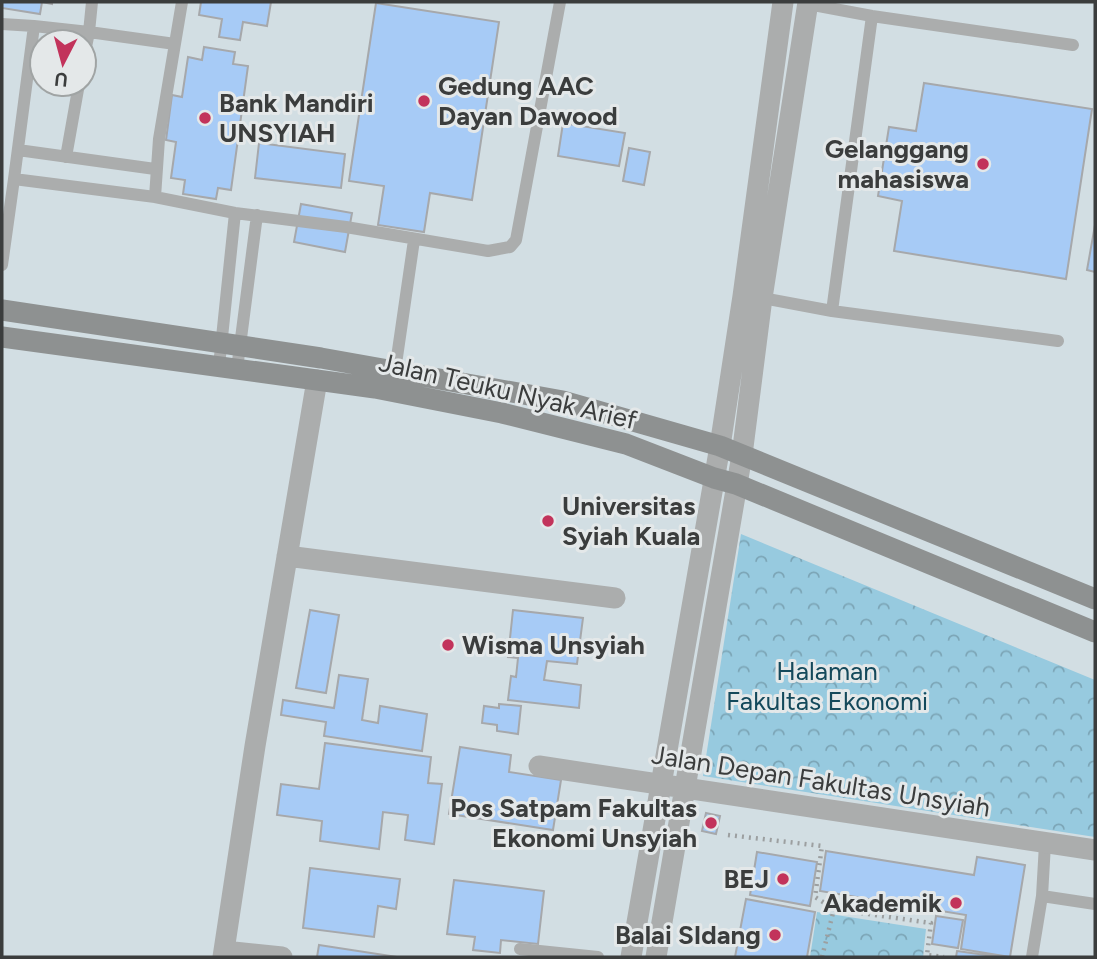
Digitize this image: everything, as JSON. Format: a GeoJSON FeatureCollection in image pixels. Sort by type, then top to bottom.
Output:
{"type":"FeatureCollection","features":[{"type":"Feature","properties":{"kind":"main road","name":"Jalan Teuku Nyak Arief"},"geometry":{"type":"LineString","coordinates":[[2,310],[321,358],[563,401],[720,446],[1095,598]]}},
{"type":"Feature","properties":{"kind":"main road","name":"Jalan Teuku Nyak Arief"},"geometry":{"type":"LineString","coordinates":[[2,337],[317,380],[502,413],[626,444],[736,484],[1095,632]]}},
{"type":"Feature","properties":{"kind":"street"},"geometry":{"type":"LineString","coordinates":[[631,957],[720,446],[743,296],[780,2]]}},
{"type":"Feature","properties":{"kind":"street"},"geometry":{"type":"LineString","coordinates":[[656,957],[742,455],[762,298],[808,3]]}},
{"type":"Feature","properties":{"kind":"street"},"geometry":{"type":"LineString","coordinates":[[282,957],[223,954],[317,380]]}},
{"type":"Feature","properties":{"kind":"street"},"geometry":{"type":"LineString","coordinates":[[287,556],[615,598]]}},
{"type":"Feature","properties":{"kind":"street","name":"Jalan Depan Fakultas Unsyiah"},"geometry":{"type":"LineString","coordinates":[[539,766],[1095,850]]}},
{"type":"Feature","properties":{"kind":"lane"},"geometry":{"type":"LineString","coordinates":[[89,28],[92,2]]}},
{"type":"Feature","properties":{"kind":"lane"},"geometry":{"type":"LineString","coordinates":[[155,197],[155,169],[182,2]]}},
{"type":"Feature","properties":{"kind":"lane"},"geometry":{"type":"LineString","coordinates":[[14,178],[155,197],[235,213],[346,227],[488,251],[509,247],[516,240],[560,2]]}},
{"type":"Feature","properties":{"kind":"lane"},"geometry":{"type":"LineString","coordinates":[[808,3],[858,8],[872,16],[1073,45]]}},
{"type":"Feature","properties":{"kind":"lane"},"geometry":{"type":"LineString","coordinates":[[832,311],[872,16]]}},
{"type":"Feature","properties":{"kind":"lane"},"geometry":{"type":"LineString","coordinates":[[2,24],[52,28]]}},
{"type":"Feature","properties":{"kind":"lane"},"geometry":{"type":"LineString","coordinates":[[2,265],[34,26]]}},
{"type":"Feature","properties":{"kind":"lane"},"geometry":{"type":"LineString","coordinates":[[98,33],[175,44]]}},
{"type":"Feature","properties":{"kind":"lane"},"geometry":{"type":"LineString","coordinates":[[66,156],[76,98]]}},
{"type":"Feature","properties":{"kind":"lane"},"geometry":{"type":"LineString","coordinates":[[18,150],[155,169]]}},
{"type":"Feature","properties":{"kind":"lane"},"geometry":{"type":"LineString","coordinates":[[228,368],[235,213]]}},
{"type":"Feature","properties":{"kind":"lane"},"geometry":{"type":"LineString","coordinates":[[228,368],[230,345],[257,215]]}},
{"type":"Feature","properties":{"kind":"lane"},"geometry":{"type":"LineString","coordinates":[[395,371],[414,240]]}},
{"type":"Feature","properties":{"kind":"lane"},"geometry":{"type":"LineString","coordinates":[[762,298],[832,311],[1058,341]]}},
{"type":"Feature","properties":{"kind":"lane"},"geometry":{"type":"LineString","coordinates":[[1032,957],[1042,896],[1045,844]]}},
{"type":"Feature","properties":{"kind":"lane"},"geometry":{"type":"LineString","coordinates":[[1042,896],[1095,904]]}},
{"type":"Feature","properties":{"kind":"lane"},"geometry":{"type":"LineString","coordinates":[[520,949],[598,957]]}},
{"type":"Feature","properties":{"kind":"path"},"geometry":{"type":"LineString","coordinates":[[728,835],[822,846],[815,897],[834,909],[931,923],[927,954],[944,957]]}},
{"type":"Feature","properties":{"kind":"path"},"geometry":{"type":"LineString","coordinates":[[822,957],[834,909]]}},
{"type":"Feature","properties":{"kind":"shaded area","name":"Universitas Syiah Kuala"},"geometry":{"type":"Polygon","coordinates":[[[2,2],[1095,2],[1095,957],[2,957],[2,2]]]}},
{"type":"Feature","properties":{"kind":"green space","name":"Halaman Fakultas Ekonomi"},"geometry":{"type":"Polygon","coordinates":[[[741,534],[1095,680],[1095,837],[703,776],[741,534]]]}},
{"type":"Feature","properties":{"kind":"green space"},"geometry":{"type":"Polygon","coordinates":[[[817,912],[926,929],[923,957],[810,957],[817,912]]]}},
{"type":"Feature","properties":{"kind":"building"},"geometry":{"type":"Polygon","coordinates":[[[2,2],[42,2],[40,14],[2,8],[2,2]]]}},
{"type":"Feature","properties":{"kind":"building"},"geometry":{"type":"Polygon","coordinates":[[[201,2],[271,2],[267,26],[243,22],[240,40],[219,37],[222,19],[199,15],[201,2]]]}},
{"type":"Feature","properties":{"kind":"building","name":"Gedung AAC Dayan Dawood"},"geometry":{"type":"Polygon","coordinates":[[[376,3],[499,22],[472,200],[430,193],[424,232],[378,225],[384,186],[349,181],[376,3]]]}},
{"type":"Feature","properties":{"kind":"building","name":"Bank Mandiri UNSYIAH"},"geometry":{"type":"Polygon","coordinates":[[[204,47],[235,52],[233,64],[248,66],[231,190],[218,188],[216,199],[183,194],[185,180],[171,178],[176,142],[166,140],[172,95],[182,97],[188,57],[202,60],[204,47]]]}},
{"type":"Feature","properties":{"kind":"building","name":"Gelanggang mahasiswa"},"geometry":{"type":"Polygon","coordinates":[[[924,83],[1092,109],[1066,279],[894,251],[902,201],[878,196],[889,127],[916,131],[924,83]]]}},
{"type":"Feature","properties":{"kind":"building"},"geometry":{"type":"Polygon","coordinates":[[[563,123],[625,133],[619,166],[558,156],[563,123]]]}},
{"type":"Feature","properties":{"kind":"building"},"geometry":{"type":"Polygon","coordinates":[[[259,143],[345,154],[341,188],[255,178],[259,143]]]}},
{"type":"Feature","properties":{"kind":"building"},"geometry":{"type":"Polygon","coordinates":[[[629,148],[650,152],[644,185],[623,181],[629,148]]]}},
{"type":"Feature","properties":{"kind":"building"},"geometry":{"type":"Polygon","coordinates":[[[301,204],[352,213],[345,252],[294,242],[301,204]]]}},
{"type":"Feature","properties":{"kind":"building"},"geometry":{"type":"Polygon","coordinates":[[[1095,225],[1095,272],[1087,270],[1095,225]]]}},
{"type":"Feature","properties":{"kind":"building"},"geometry":{"type":"Polygon","coordinates":[[[310,610],[339,615],[326,693],[296,688],[310,610]]]}},
{"type":"Feature","properties":{"kind":"building"},"geometry":{"type":"Polygon","coordinates":[[[513,610],[583,618],[577,664],[547,661],[544,680],[581,685],[579,708],[508,700],[511,676],[516,677],[518,658],[508,657],[513,610]]]}},
{"type":"Feature","properties":{"kind":"building"},"geometry":{"type":"Polygon","coordinates":[[[339,675],[368,679],[362,720],[378,723],[380,706],[427,714],[422,751],[324,736],[326,722],[281,715],[283,700],[334,708],[339,675]]]}},
{"type":"Feature","properties":{"kind":"building"},"geometry":{"type":"Polygon","coordinates":[[[499,704],[521,706],[518,734],[497,731],[497,725],[482,723],[484,706],[499,708],[499,704]]]}},
{"type":"Feature","properties":{"kind":"building"},"geometry":{"type":"Polygon","coordinates":[[[325,743],[431,757],[428,783],[442,784],[434,844],[405,840],[408,815],[383,812],[379,849],[320,841],[322,821],[277,815],[281,784],[319,789],[325,743]]]}},
{"type":"Feature","properties":{"kind":"building"},"geometry":{"type":"Polygon","coordinates":[[[460,747],[511,755],[509,772],[561,780],[553,830],[449,814],[460,747]]]}},
{"type":"Feature","properties":{"kind":"building","name":"Pos Satpam Fakultas Ekonomi Unsyiah"},"geometry":{"type":"Polygon","coordinates":[[[706,813],[720,816],[716,834],[702,831],[706,813]]]}},
{"type":"Feature","properties":{"kind":"building","name":"Akademik"},"geometry":{"type":"Polygon","coordinates":[[[826,851],[974,875],[977,857],[1025,865],[1010,957],[961,949],[966,915],[820,891],[826,851]]]}},
{"type":"Feature","properties":{"kind":"building","name":"BEJ"},"geometry":{"type":"Polygon","coordinates":[[[757,852],[817,862],[810,906],[750,895],[757,852]]]}},
{"type":"Feature","properties":{"kind":"building"},"geometry":{"type":"Polygon","coordinates":[[[310,868],[400,879],[396,909],[378,906],[374,937],[303,928],[310,868]]]}},
{"type":"Feature","properties":{"kind":"building"},"geometry":{"type":"Polygon","coordinates":[[[454,880],[544,891],[538,944],[501,940],[500,953],[473,950],[475,937],[447,934],[454,880]]]}},
{"type":"Feature","properties":{"kind":"building","name":"Balai SIdang"},"geometry":{"type":"Polygon","coordinates":[[[746,899],[815,912],[807,957],[735,957],[746,899]]]}},
{"type":"Feature","properties":{"kind":"building"},"geometry":{"type":"Polygon","coordinates":[[[936,916],[963,920],[958,948],[932,944],[936,916]]]}},
{"type":"Feature","properties":{"kind":"building"},"geometry":{"type":"Polygon","coordinates":[[[319,945],[397,957],[317,957],[319,945]]]}},
{"type":"Feature","properties":{"kind":"building"},"geometry":{"type":"Polygon","coordinates":[[[957,951],[1000,957],[956,957],[957,951]]]}},
{"type":"Feature","properties":{"kind":"place","name":"Gedung AAC Dayan Dawood"},"geometry":{"type":"Point","coordinates":[424,101]}},
{"type":"Feature","properties":{"kind":"place","name":"Bank Mandiri UNSYIAH"},"geometry":{"type":"Point","coordinates":[205,118]}},
{"type":"Feature","properties":{"kind":"place","name":"Gelanggang mahasiswa"},"geometry":{"type":"Point","coordinates":[983,164]}},
{"type":"Feature","properties":{"kind":"place","name":"Universitas Syiah Kuala"},"geometry":{"type":"Point","coordinates":[548,521]}},
{"type":"Feature","properties":{"kind":"place","name":"Wisma Unsyiah"},"geometry":{"type":"Point","coordinates":[448,645]}},
{"type":"Feature","properties":{"kind":"place","name":"Pos Satpam Fakultas Ekonomi Unsyiah"},"geometry":{"type":"Point","coordinates":[711,823]}},
{"type":"Feature","properties":{"kind":"place","name":"BEJ"},"geometry":{"type":"Point","coordinates":[783,879]}},
{"type":"Feature","properties":{"kind":"place","name":"Akademik"},"geometry":{"type":"Point","coordinates":[956,903]}},
{"type":"Feature","properties":{"kind":"place","name":"Balai SIdang"},"geometry":{"type":"Point","coordinates":[775,935]}}]}
